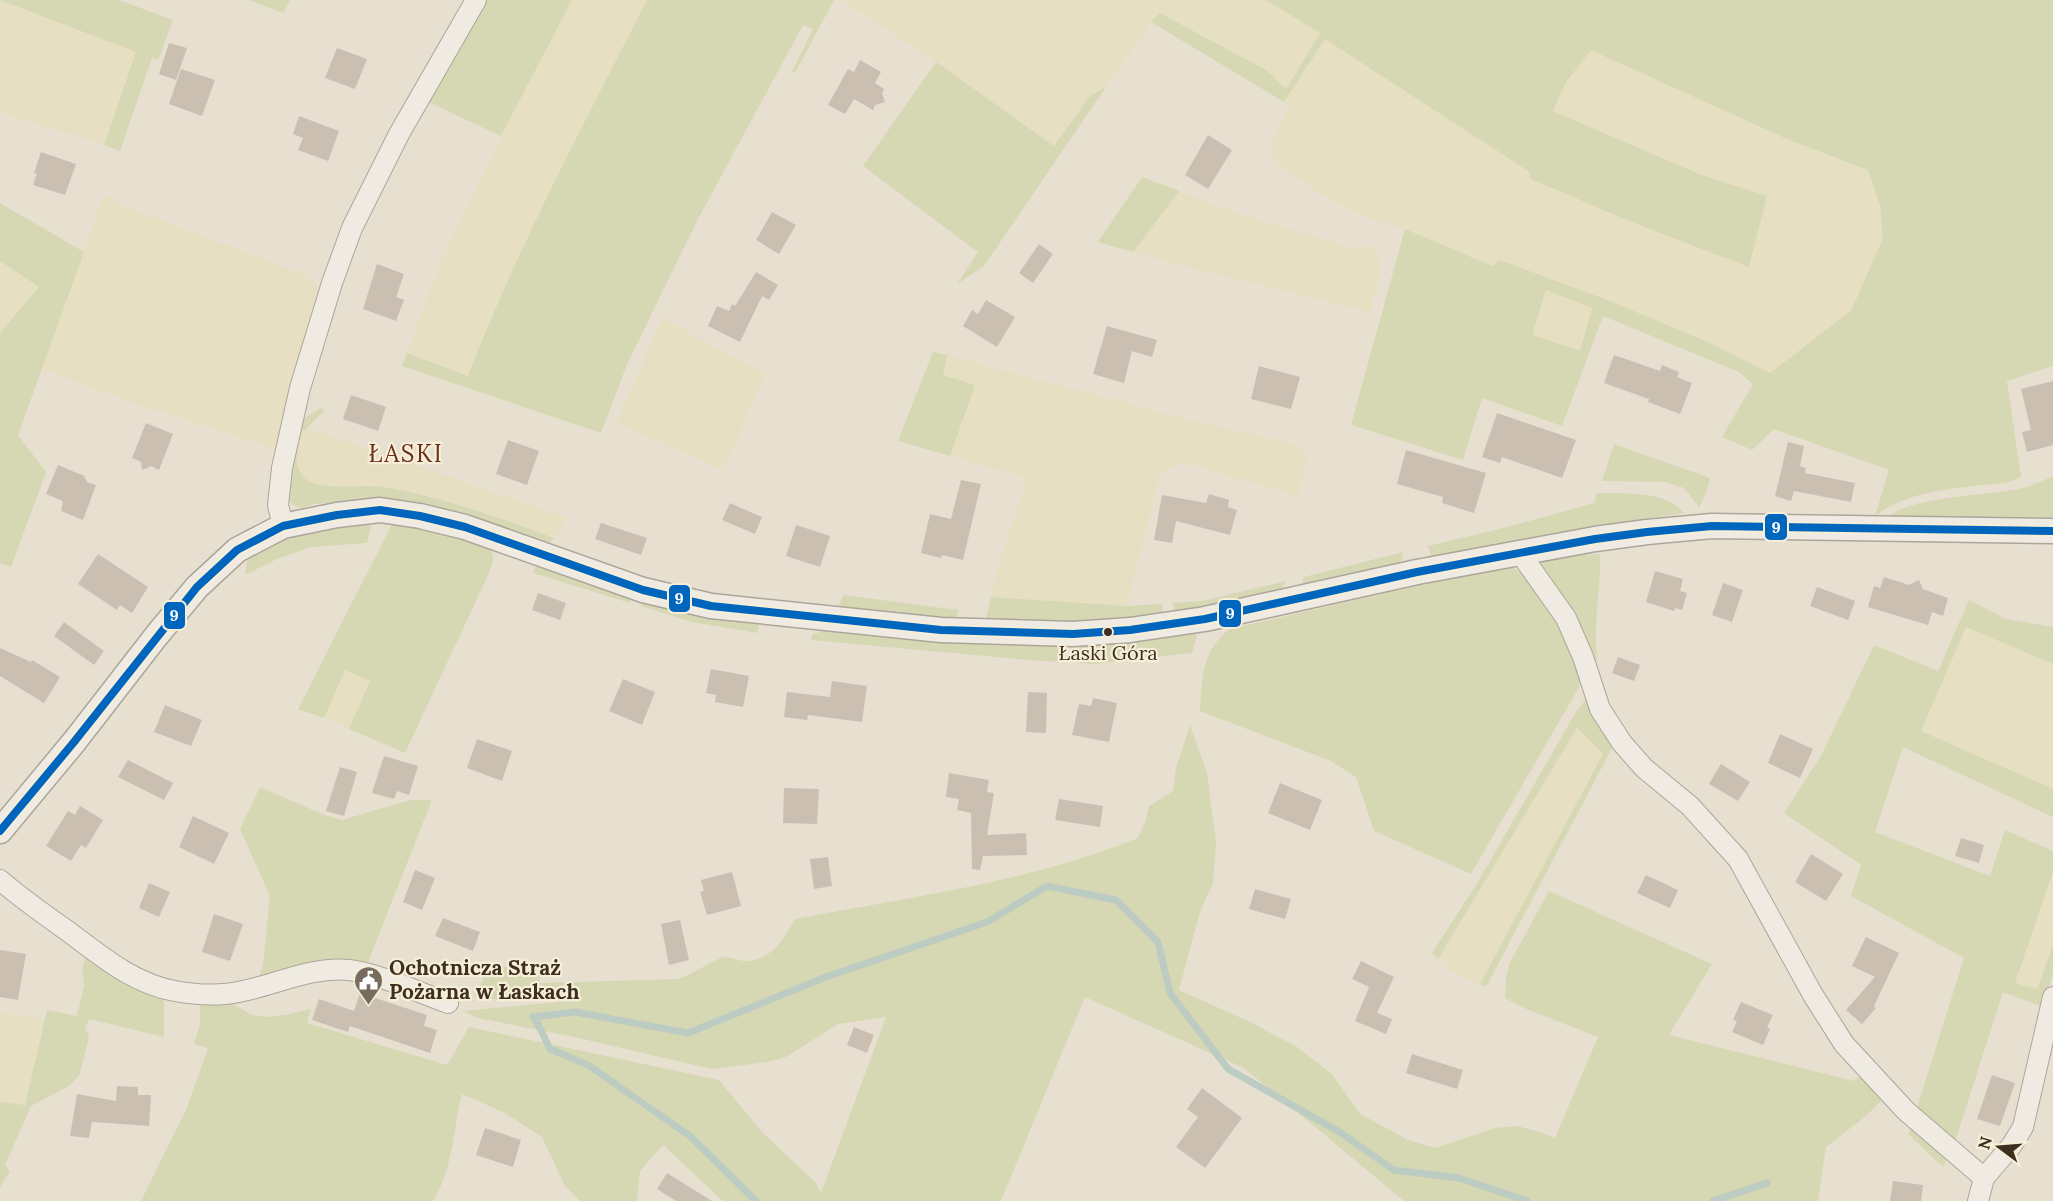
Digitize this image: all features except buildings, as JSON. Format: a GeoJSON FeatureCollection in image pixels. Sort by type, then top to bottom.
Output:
{"type":"FeatureCollection","features":[{"type":"Feature","properties":{"kind":"street"},"geometry":{"type":"LineString","coordinates":[[283,526],[278,505],[282,468],[300,388],[348,239],[399,134],[476,0]]}},
{"type":"Feature","properties":{"kind":"street"},"geometry":{"type":"LineString","coordinates":[[0,831],[197,587],[237,550],[283,526],[337,515],[380,510],[420,516],[465,527],[644,590],[711,606],[941,630],[1073,634],[1130,630],[1205,619],[1417,572],[1605,537],[1712,526],[2053,531]]}},
{"type":"Feature","properties":{"kind":"street"},"geometry":{"type":"LineString","coordinates":[[1520,553],[1566,618],[1583,657],[1600,709],[1622,743],[1644,768],[1690,806],[1738,859],[1813,995],[1844,1044],[1906,1111],[1984,1178]]}},
{"type":"Feature","properties":{"kind":"street"},"geometry":{"type":"LineString","coordinates":[[0,880],[117,967],[157,987],[175,991],[218,994],[240,992],[314,973],[349,970],[367,974],[448,1003]]}},
{"type":"Feature","properties":{"kind":"street"},"geometry":{"type":"LineString","coordinates":[[1978,1201],[1984,1178],[2012,1145],[2023,1127],[2053,997]]}},
{"type":"Feature","properties":{"kind":"shaded area"},"geometry":{"type":"Polygon","coordinates":[[[0,0],[136,52],[104,145],[0,112],[0,0]]]}},
{"type":"Feature","properties":{"kind":"shaded area"},"geometry":{"type":"Polygon","coordinates":[[[572,0],[647,0],[562,167],[493,311],[468,376],[407,353],[436,273],[501,136],[572,0]]]}},
{"type":"Feature","properties":{"kind":"shaded area"},"geometry":{"type":"Polygon","coordinates":[[[841,0],[1266,0],[1320,33],[1285,89],[1266,70],[1160,13],[1106,87],[1090,96],[1055,146],[936,62],[841,0]]]}},
{"type":"Feature","properties":{"kind":"shaded area"},"geometry":{"type":"Polygon","coordinates":[[[1325,39],[1531,172],[1529,178],[1767,196],[1699,174],[1553,111],[1566,82],[1591,49],[1787,139],[1868,170],[1880,205],[1883,238],[1851,312],[1770,374],[1712,344],[1610,301],[1501,260],[1492,266],[1405,229],[1377,221],[1343,207],[1305,184],[1274,161],[1272,139],[1289,105],[1284,102],[1325,39]]]}},
{"type":"Feature","properties":{"kind":"shaded area"},"geometry":{"type":"Polygon","coordinates":[[[1179,191],[1234,212],[1360,250],[1365,242],[1372,247],[1380,262],[1370,312],[1133,252],[1179,191]]]}},
{"type":"Feature","properties":{"kind":"shaded area"},"geometry":{"type":"Polygon","coordinates":[[[109,195],[114,202],[303,274],[316,283],[320,292],[278,450],[130,402],[42,369],[102,200],[109,195]]]}},
{"type":"Feature","properties":{"kind":"shaded area"},"geometry":{"type":"Polygon","coordinates":[[[0,261],[39,287],[0,333],[0,261]]]}},
{"type":"Feature","properties":{"kind":"shaded area"},"geometry":{"type":"Polygon","coordinates":[[[1547,290],[1592,308],[1580,351],[1531,335],[1547,290]]]}},
{"type":"Feature","properties":{"kind":"shaded area"},"geometry":{"type":"Polygon","coordinates":[[[662,318],[766,374],[723,470],[617,423],[662,318]]]}},
{"type":"Feature","properties":{"kind":"shaded area"},"geometry":{"type":"Polygon","coordinates":[[[947,355],[1176,416],[1301,446],[1308,456],[1298,496],[1182,462],[1161,472],[1127,606],[991,597],[996,574],[1027,479],[950,456],[975,385],[943,375],[947,355]]]}},
{"type":"Feature","properties":{"kind":"shaded area"},"geometry":{"type":"Polygon","coordinates":[[[307,428],[567,518],[554,538],[477,510],[429,496],[380,487],[321,485],[309,482],[301,474],[296,462],[296,447],[300,432],[307,428]]]}},
{"type":"Feature","properties":{"kind":"shaded area"},"geometry":{"type":"Polygon","coordinates":[[[1966,626],[2053,664],[2053,789],[1921,731],[1966,626]]]}},
{"type":"Feature","properties":{"kind":"shaded area"},"geometry":{"type":"Polygon","coordinates":[[[344,670],[370,680],[349,729],[324,718],[344,670]]]}},
{"type":"Feature","properties":{"kind":"shaded area"},"geometry":{"type":"Polygon","coordinates":[[[1576,728],[1603,754],[1480,984],[1448,969],[1438,959],[1576,728]]]}},
{"type":"Feature","properties":{"kind":"shaded area"},"geometry":{"type":"Polygon","coordinates":[[[2052,871],[2053,945],[2037,989],[2015,983],[2052,871]]]}},
{"type":"Feature","properties":{"kind":"shaded area"},"geometry":{"type":"Polygon","coordinates":[[[0,1012],[44,1019],[25,1105],[0,1102],[0,1012]]]}},
{"type":"Feature","properties":{"kind":"green space"},"geometry":{"type":"Polygon","coordinates":[[[0,0],[119,0],[173,20],[158,60],[152,58],[120,151],[104,145],[136,52],[0,0]]]}},
{"type":"Feature","properties":{"kind":"green space"},"geometry":{"type":"Polygon","coordinates":[[[249,0],[290,0],[283,13],[249,0]]]}},
{"type":"Feature","properties":{"kind":"green space"},"geometry":{"type":"Polygon","coordinates":[[[483,0],[572,0],[501,136],[424,100],[483,0]]]}},
{"type":"Feature","properties":{"kind":"green space"},"geometry":{"type":"Polygon","coordinates":[[[647,0],[834,0],[795,73],[792,71],[813,29],[803,25],[697,221],[628,362],[601,433],[402,366],[407,353],[468,376],[530,233],[647,0]]]}},
{"type":"Feature","properties":{"kind":"green space"},"geometry":{"type":"Polygon","coordinates":[[[1266,0],[2053,0],[2053,366],[2007,381],[2021,477],[2009,482],[1922,495],[1889,507],[1875,516],[1889,470],[1774,429],[1752,450],[1722,437],[1753,384],[1739,372],[1603,316],[1562,426],[1482,398],[1463,460],[1351,425],[1405,229],[1492,266],[1500,260],[1610,301],[1712,344],[1770,373],[1851,311],[1883,238],[1880,205],[1868,170],[1787,139],[1591,50],[1566,82],[1553,111],[1699,174],[1767,196],[1749,267],[1629,221],[1529,178],[1530,172],[1325,39],[1284,102],[1151,22],[1160,13],[1266,70],[1286,89],[1320,33],[1266,0]],[[1546,290],[1532,335],[1580,351],[1592,308],[1546,290]]]}},
{"type":"Feature","properties":{"kind":"green space"},"geometry":{"type":"Polygon","coordinates":[[[936,62],[1054,146],[1090,96],[1106,87],[984,266],[957,284],[978,252],[863,166],[936,62]]]}},
{"type":"Feature","properties":{"kind":"green space"},"geometry":{"type":"Polygon","coordinates":[[[1142,177],[1179,191],[1133,252],[1098,242],[1142,177]]]}},
{"type":"Feature","properties":{"kind":"green space"},"geometry":{"type":"Polygon","coordinates":[[[0,203],[84,252],[18,435],[46,472],[11,567],[0,563],[0,333],[39,287],[0,261],[0,203]]]}},
{"type":"Feature","properties":{"kind":"green space"},"geometry":{"type":"Polygon","coordinates":[[[933,352],[947,355],[943,375],[975,385],[950,456],[898,441],[933,352]]]}},
{"type":"Feature","properties":{"kind":"green space"},"geometry":{"type":"Polygon","coordinates":[[[322,407],[324,411],[300,432],[297,445],[300,472],[310,482],[325,486],[375,486],[427,496],[470,508],[554,538],[549,544],[372,499],[314,504],[302,508],[295,506],[289,501],[286,492],[299,422],[322,407]]]}},
{"type":"Feature","properties":{"kind":"green space"},"geometry":{"type":"Polygon","coordinates":[[[1614,444],[1710,478],[1699,507],[1684,488],[1665,482],[1602,481],[1614,444]]]}},
{"type":"Feature","properties":{"kind":"green space"},"geometry":{"type":"Polygon","coordinates":[[[2053,476],[2053,517],[1884,521],[1909,506],[1948,498],[2009,491],[2053,476]]]}},
{"type":"Feature","properties":{"kind":"green space"},"geometry":{"type":"Polygon","coordinates":[[[1597,493],[1656,497],[1667,500],[1684,513],[1594,526],[1432,558],[1428,546],[1594,503],[1597,493]]]}},
{"type":"Feature","properties":{"kind":"green space"},"geometry":{"type":"Polygon","coordinates":[[[367,522],[371,527],[367,543],[311,547],[277,559],[245,575],[248,556],[279,539],[311,529],[367,522]]]}},
{"type":"Feature","properties":{"kind":"green space"},"geometry":{"type":"Polygon","coordinates":[[[393,522],[417,524],[487,546],[492,552],[493,559],[489,573],[405,753],[349,729],[370,681],[345,670],[324,718],[298,709],[393,522]]]}},
{"type":"Feature","properties":{"kind":"green space"},"geometry":{"type":"Polygon","coordinates":[[[1403,552],[1401,562],[1307,586],[1302,584],[1304,577],[1403,552]]]}},
{"type":"Feature","properties":{"kind":"green space"},"geometry":{"type":"Polygon","coordinates":[[[1600,554],[1596,622],[1598,663],[1580,628],[1538,564],[1546,556],[1600,554]]]}},
{"type":"Feature","properties":{"kind":"green space"},"geometry":{"type":"Polygon","coordinates":[[[537,563],[630,598],[630,603],[533,573],[537,563]]]}},
{"type":"Feature","properties":{"kind":"green space"},"geometry":{"type":"Polygon","coordinates":[[[1501,566],[1511,566],[1523,574],[1550,608],[1572,645],[1582,682],[1471,874],[1374,831],[1356,777],[1331,761],[1200,711],[1203,676],[1209,655],[1221,637],[1230,629],[1501,566]]]}},
{"type":"Feature","properties":{"kind":"green space"},"geometry":{"type":"Polygon","coordinates":[[[1286,581],[1280,592],[1215,607],[1174,613],[1173,603],[1202,601],[1286,581]]]}},
{"type":"Feature","properties":{"kind":"green space"},"geometry":{"type":"Polygon","coordinates":[[[843,595],[958,610],[956,619],[838,608],[843,595]]]}},
{"type":"Feature","properties":{"kind":"green space"},"geometry":{"type":"Polygon","coordinates":[[[991,597],[1127,606],[1163,604],[1162,612],[1158,616],[1098,622],[989,622],[986,618],[991,597]]]}},
{"type":"Feature","properties":{"kind":"green space"},"geometry":{"type":"Polygon","coordinates":[[[644,599],[759,624],[757,633],[692,622],[641,606],[644,599]]]}},
{"type":"Feature","properties":{"kind":"green space"},"geometry":{"type":"Polygon","coordinates":[[[1969,600],[2006,619],[2053,627],[2053,664],[1966,627],[1921,731],[2053,789],[2053,817],[1903,747],[1875,832],[1990,876],[2005,830],[2053,851],[2053,871],[2015,983],[2037,989],[2053,945],[2053,974],[2043,1007],[2003,992],[1954,1145],[1916,1111],[1964,958],[1851,896],[1861,865],[1784,813],[1822,754],[1874,645],[1938,671],[1969,600]]]}},
{"type":"Feature","properties":{"kind":"green space"},"geometry":{"type":"Polygon","coordinates":[[[824,631],[1061,646],[1065,652],[1065,658],[1064,662],[1041,661],[811,640],[813,634],[824,631]]]}},
{"type":"Feature","properties":{"kind":"green space"},"geometry":{"type":"Polygon","coordinates":[[[1194,633],[1197,636],[1192,653],[1095,664],[1077,663],[1078,650],[1083,645],[1194,633]]]}},
{"type":"Feature","properties":{"kind":"green space"},"geometry":{"type":"Polygon","coordinates":[[[1588,697],[1613,743],[1611,750],[1486,987],[1480,984],[1603,754],[1577,728],[1438,959],[1432,953],[1478,882],[1577,710],[1588,697]]]}},
{"type":"Feature","properties":{"kind":"green space"},"geometry":{"type":"Polygon","coordinates":[[[1190,725],[1207,773],[1216,842],[1213,883],[1200,912],[1179,990],[1250,1022],[1297,1047],[1332,1074],[1360,1114],[1408,1140],[1435,1148],[1495,1128],[1517,1126],[1555,1138],[1598,1037],[1524,1008],[1505,998],[1509,964],[1549,891],[1712,964],[1669,1035],[1854,1081],[1863,1073],[1883,1099],[1866,1116],[1826,1147],[1818,1201],[1404,1201],[1244,1068],[1085,997],[1001,1201],[723,1201],[663,1145],[640,1171],[637,1201],[580,1201],[565,1186],[542,1137],[503,1112],[462,1094],[449,1163],[433,1201],[141,1201],[186,1110],[208,1048],[194,1044],[200,1025],[200,1002],[231,1003],[252,1015],[266,1017],[311,1009],[307,1023],[447,1065],[469,1027],[719,1080],[762,1132],[815,1182],[821,1193],[886,1017],[838,1024],[786,1057],[767,1062],[712,1069],[574,1037],[478,1018],[463,1011],[579,1000],[580,993],[505,1001],[473,996],[479,989],[488,964],[541,974],[539,983],[679,979],[721,958],[749,961],[765,956],[777,946],[795,919],[969,887],[1097,853],[1138,838],[1149,806],[1173,791],[1176,768],[1190,725]]]}},
{"type":"Feature","properties":{"kind":"green space"},"geometry":{"type":"Polygon","coordinates":[[[260,787],[324,815],[342,820],[410,800],[432,800],[368,962],[339,961],[258,980],[263,965],[270,896],[240,829],[260,787]]]}},
{"type":"Feature","properties":{"kind":"green space"},"geometry":{"type":"Polygon","coordinates":[[[87,951],[164,994],[164,1037],[89,1019],[85,1028],[89,1037],[79,1076],[67,1087],[31,1106],[5,1165],[10,1171],[0,1187],[0,1102],[25,1105],[47,1010],[77,1016],[84,986],[82,970],[87,951]]]}},
{"type":"Feature","properties":{"kind":"green space"},"geometry":{"type":"Polygon","coordinates":[[[1913,1122],[1949,1155],[1943,1167],[1908,1134],[1913,1122]]]}},
{"type":"Feature","properties":{"kind":"waterway"},"geometry":{"type":"LineString","coordinates":[[533,1017],[575,1012],[688,1033],[826,977],[987,922],[1047,886],[1116,900],[1158,942],[1170,993],[1228,1069],[1338,1131],[1394,1170],[1459,1178],[1527,1201]]}},
{"type":"Feature","properties":{"kind":"waterway"},"geometry":{"type":"LineString","coordinates":[[535,1018],[550,1049],[588,1065],[690,1136],[756,1201]]}},
{"type":"Feature","properties":{"kind":"waterway"},"geometry":{"type":"LineString","coordinates":[[1713,1201],[1767,1183]]}},
{"type":"Feature","properties":{"kind":"transit line","name":"9"},"geometry":{"type":"LineString","coordinates":[[0,831],[197,587],[237,550],[283,526],[337,515],[380,510],[420,516],[465,527],[643,590],[711,606],[941,630],[1073,634],[1130,630],[1205,619],[1417,572],[1595,539],[1647,532],[1712,526],[2053,531]]}},
{"type":"Feature","properties":{"kind":"place","name":"Łaski Góra"},"geometry":{"type":"Point","coordinates":[1108,632]}},
{"type":"Feature","properties":{"kind":"place","name":"Ochotnicza Straż Pożarna w Łaskach"},"geometry":{"type":"Point","coordinates":[368,1006]}},
{"type":"Feature","properties":{"kind":"district","name":"ŁASKI"},"geometry":{"type":"Point","coordinates":[406,454]}}]}
